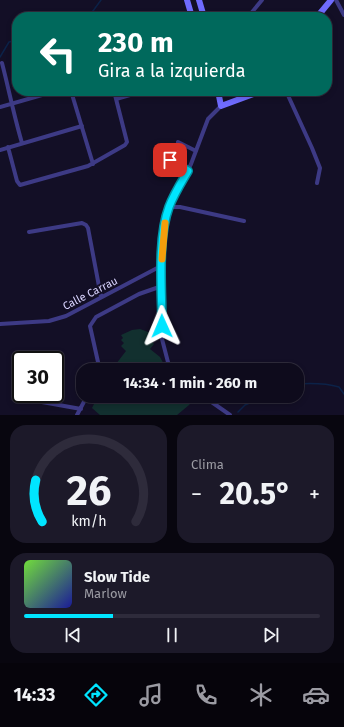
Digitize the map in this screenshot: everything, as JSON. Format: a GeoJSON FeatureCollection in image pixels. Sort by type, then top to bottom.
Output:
{"type":"FeatureCollection","features":[{"type":"Feature","properties":{"kind":"street"},"geometry":{"type":"LineString","coordinates":[[187,0],[191,12]]}},
{"type":"Feature","properties":{"kind":"street"},"geometry":{"type":"LineString","coordinates":[[199,0],[203,12]]}},
{"type":"Feature","properties":{"kind":"street"},"geometry":{"type":"LineString","coordinates":[[252,12],[262,0]]}},
{"type":"Feature","properties":{"kind":"street"},"geometry":{"type":"LineString","coordinates":[[321,12],[331,0]]}},
{"type":"Feature","properties":{"kind":"street"},"geometry":{"type":"LineString","coordinates":[[336,0],[344,15]]}},
{"type":"Feature","properties":{"kind":"street"},"geometry":{"type":"LineString","coordinates":[[2,63],[22,143]]}},
{"type":"Feature","properties":{"kind":"street"},"geometry":{"type":"LineString","coordinates":[[0,107],[38,96]]}},
{"type":"Feature","properties":{"kind":"street"},"geometry":{"type":"LineString","coordinates":[[73,96],[93,164]]}},
{"type":"Feature","properties":{"kind":"street"},"geometry":{"type":"LineString","coordinates":[[8,147],[17,181],[20,184],[93,164],[125,145],[127,142],[115,96]]}},
{"type":"Feature","properties":{"kind":"street"},"geometry":{"type":"LineString","coordinates":[[116,99],[126,96]]}},
{"type":"Feature","properties":{"kind":"street"},"geometry":{"type":"LineString","coordinates":[[219,96],[221,106]]}},
{"type":"Feature","properties":{"kind":"street"},"geometry":{"type":"LineString","coordinates":[[168,363],[162,339],[161,266],[164,231],[169,207],[188,171],[208,119],[221,106],[248,96]]}},
{"type":"Feature","properties":{"kind":"street"},"geometry":{"type":"LineString","coordinates":[[288,96],[320,168],[317,183]]}},
{"type":"Feature","properties":{"kind":"street"},"geometry":{"type":"LineString","coordinates":[[0,150],[82,126]]}},
{"type":"Feature","properties":{"kind":"street"},"geometry":{"type":"LineString","coordinates":[[178,142],[196,152]]}},
{"type":"Feature","properties":{"kind":"street"},"geometry":{"type":"LineString","coordinates":[[170,160],[188,171]]}},
{"type":"Feature","properties":{"kind":"street"},"geometry":{"type":"LineString","coordinates":[[169,207],[180,207],[244,221]]}},
{"type":"Feature","properties":{"kind":"street"},"geometry":{"type":"LineString","coordinates":[[29,232],[82,223],[86,225],[88,228],[102,297]]}},
{"type":"Feature","properties":{"kind":"street","name":"Calle Carrau"},"geometry":{"type":"LineString","coordinates":[[0,324],[48,321],[66,316],[161,266]]}},
{"type":"Feature","properties":{"kind":"street"},"geometry":{"type":"LineString","coordinates":[[98,363],[90,326],[96,317],[139,294],[162,286]]}},
{"type":"Feature","properties":{"kind":"street"},"geometry":{"type":"LineString","coordinates":[[48,403],[81,409]]}},
{"type":"Feature","properties":{"kind":"street"},"geometry":{"type":"LineString","coordinates":[[77,415],[84,403]]}},
{"type":"Feature","properties":{"kind":"street"},"geometry":{"type":"LineString","coordinates":[[213,403],[230,415]]}},
{"type":"Feature","properties":{"kind":"green space"},"geometry":{"type":"Polygon","coordinates":[[[140,329],[151,333],[150,335],[153,337],[150,340],[154,344],[150,349],[160,357],[163,363],[117,363],[126,351],[121,346],[124,343],[121,340],[123,338],[121,335],[132,330],[140,329]]]}},
{"type":"Feature","properties":{"kind":"green space"},"geometry":{"type":"Polygon","coordinates":[[[94,403],[191,403],[177,415],[100,415],[92,408],[94,403]]]}},
{"type":"Feature","properties":{"kind":"waterway"},"geometry":{"type":"LineString","coordinates":[[92,12],[101,0]]}},
{"type":"Feature","properties":{"kind":"waterway"},"geometry":{"type":"LineString","coordinates":[[0,57],[9,42],[12,41]]}},
{"type":"Feature","properties":{"kind":"waterway"},"geometry":{"type":"LineString","coordinates":[[304,383],[339,387],[344,394]]}},
{"type":"Feature","properties":{"kind":"waterway"},"geometry":{"type":"LineString","coordinates":[[238,412],[245,405],[250,403]]}},
{"type":"Feature","properties":{"kind":"slow traffic"},"geometry":{"type":"LineString","coordinates":[[162,259],[165,223]]}},
{"type":"Feature","properties":{"kind":"route"},"geometry":{"type":"LineString","coordinates":[[162,326],[161,266],[164,231],[169,207],[188,171],[170,160]]}}]}
